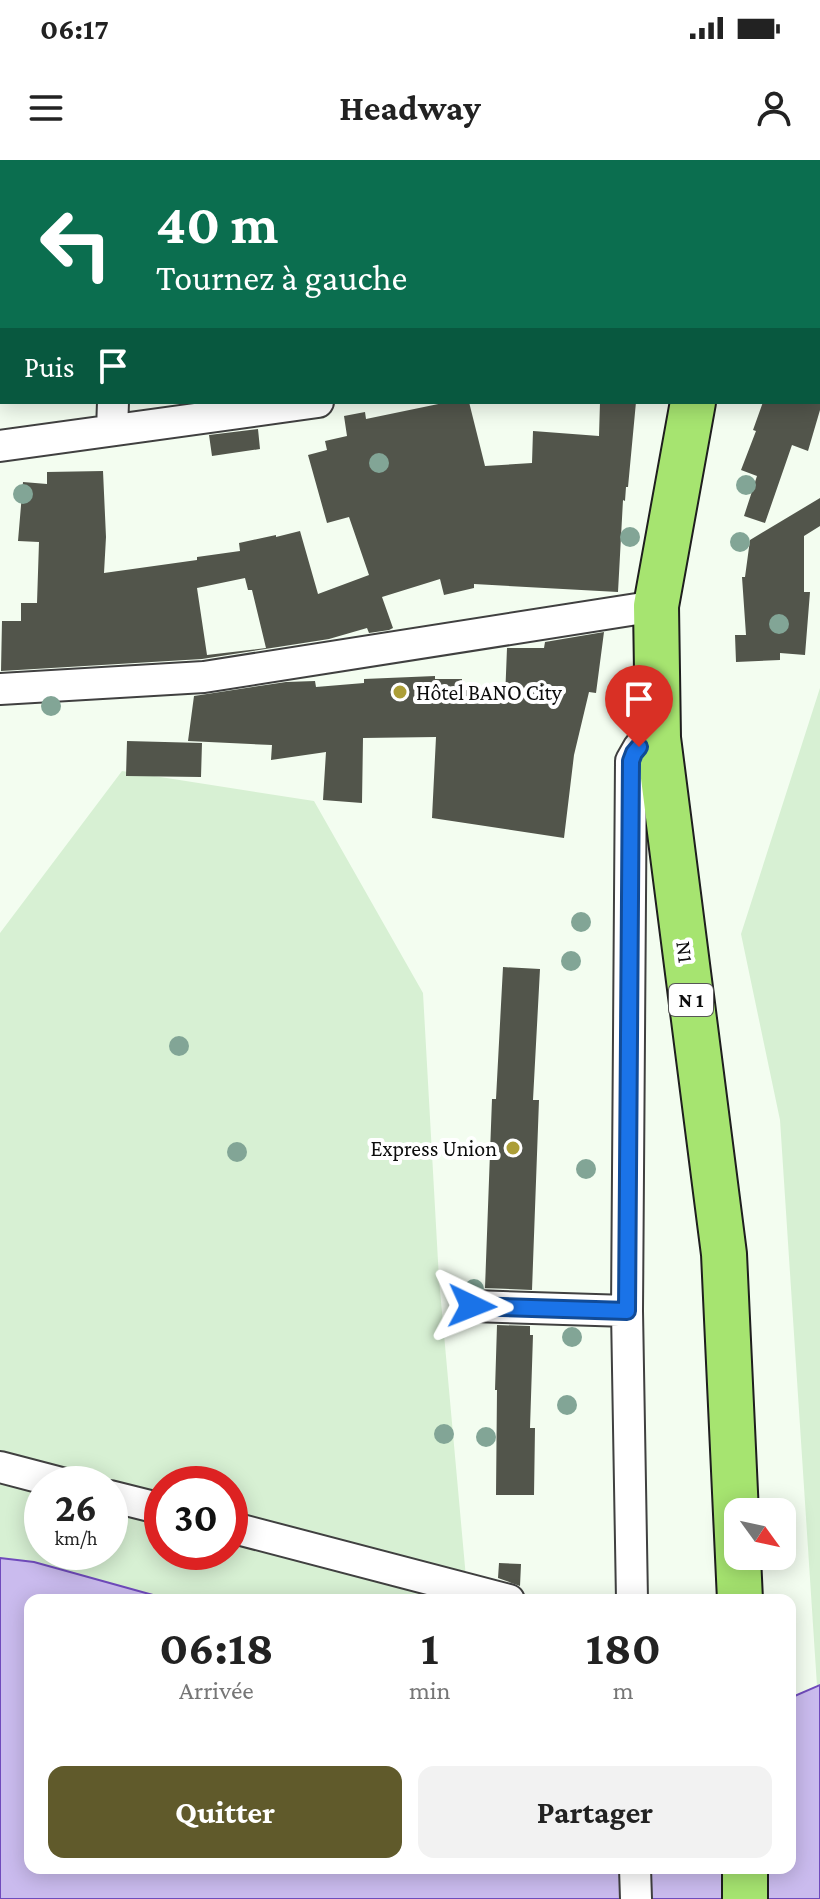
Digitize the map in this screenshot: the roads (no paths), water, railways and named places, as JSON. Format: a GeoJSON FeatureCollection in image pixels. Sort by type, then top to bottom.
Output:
{"type":"FeatureCollection","features":[{"type":"Feature","properties":{"kind":"highway","name":"N1"},"geometry":{"type":"LineString","coordinates":[[693,404],[656,606],[658,738],[724,1254],[740,1594]]}},
{"type":"Feature","properties":{"kind":"highway"},"geometry":{"type":"LineString","coordinates":[[745,1874],[745,1899]]}},
{"type":"Feature","properties":{"kind":"street"},"geometry":{"type":"LineString","coordinates":[[0,446],[113,416],[289,404]]}},
{"type":"Feature","properties":{"kind":"street"},"geometry":{"type":"LineString","coordinates":[[0,689],[204,677],[656,606]]}},
{"type":"Feature","properties":{"kind":"street"},"geometry":{"type":"LineString","coordinates":[[632,1594],[627,1311],[631,761],[639,747],[658,738]]}},
{"type":"Feature","properties":{"kind":"street"},"geometry":{"type":"LineString","coordinates":[[472,1306],[627,1311]]}},
{"type":"Feature","properties":{"kind":"street"},"geometry":{"type":"LineString","coordinates":[[0,1467],[24,1473]]}},
{"type":"Feature","properties":{"kind":"street"},"geometry":{"type":"LineString","coordinates":[[248,1532],[486,1594]]}},
{"type":"Feature","properties":{"kind":"street"},"geometry":{"type":"LineString","coordinates":[[635,1874],[636,1899]]}},
{"type":"Feature","properties":{"kind":"place","name":"Hôtel BANO City"},"geometry":{"type":"Point","coordinates":[400,692]}},
{"type":"Feature","properties":{"kind":"place","name":"Express Union"},"geometry":{"type":"Point","coordinates":[513,1148]}}]}
